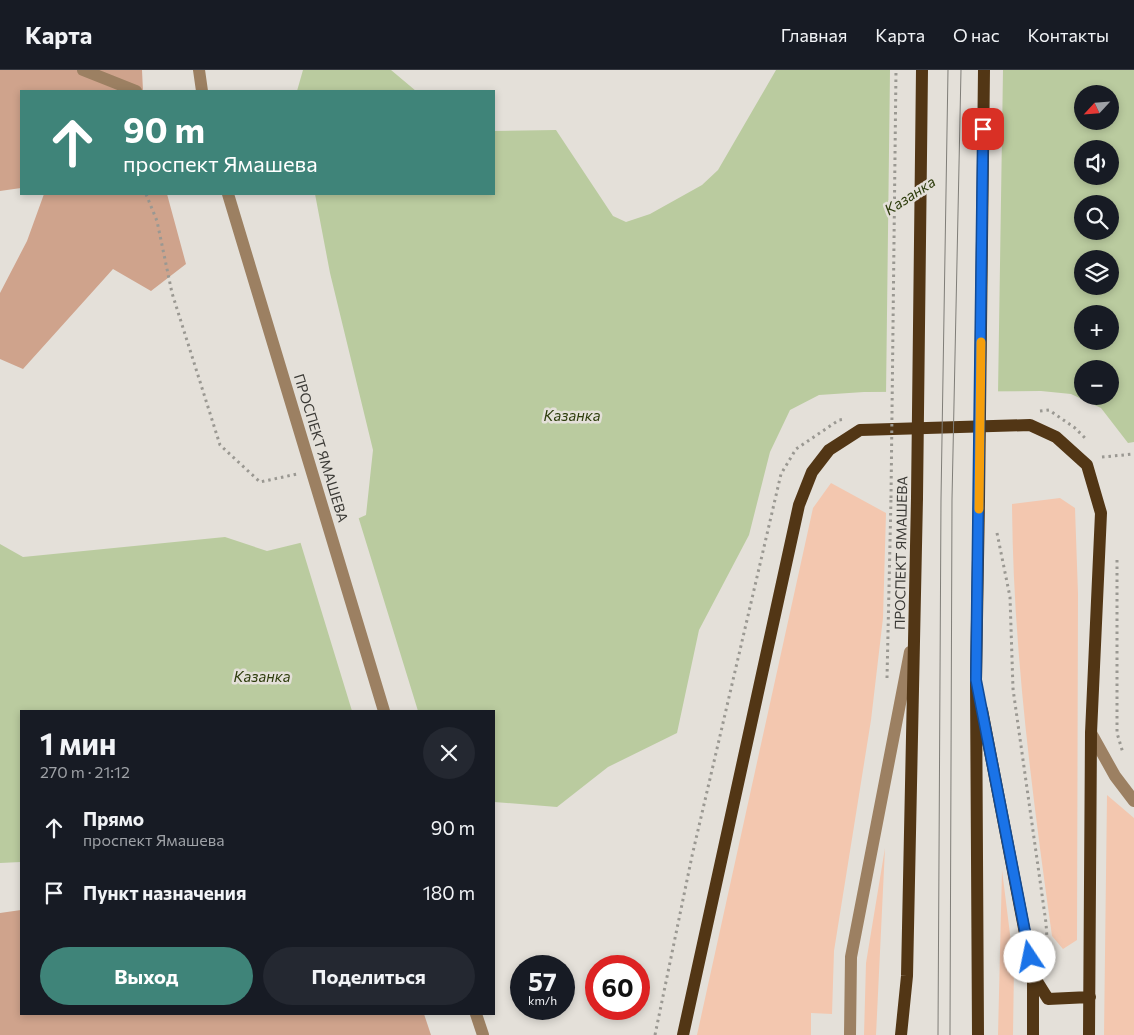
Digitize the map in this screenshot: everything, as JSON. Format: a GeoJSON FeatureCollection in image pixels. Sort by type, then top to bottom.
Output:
{"type":"FeatureCollection","features":[{"type":"Feature","properties":{"kind":"main road","name":"ПРОСПЕКТ ЯМАШЕВА"},"geometry":{"type":"LineString","coordinates":[[901,1035],[907,976],[916,626],[922,70]]}},
{"type":"Feature","properties":{"kind":"main road"},"geometry":{"type":"LineString","coordinates":[[978,1035],[976,680],[984,70]]}},
{"type":"Feature","properties":{"kind":"main road"},"geometry":{"type":"LineString","coordinates":[[683,1035],[799,505],[812,472],[829,450],[860,430],[1030,425],[1056,437],[1087,465],[1101,513],[1091,733],[1089,1035]]}},
{"type":"Feature","properties":{"kind":"main road"},"geometry":{"type":"LineString","coordinates":[[976,680],[1034,974],[1033,1035]]}},
{"type":"Feature","properties":{"kind":"main road"},"geometry":{"type":"LineString","coordinates":[[1034,974],[1048,998],[1090,998]]}},
{"type":"Feature","properties":{"kind":"lane"},"geometry":{"type":"LineString","coordinates":[[83,70],[133,90]]}},
{"type":"Feature","properties":{"kind":"lane"},"geometry":{"type":"LineString","coordinates":[[199,70],[202,90]]}},
{"type":"Feature","properties":{"kind":"lane","name":"ПРОСПЕКТ ЯМАШЕВА"},"geometry":{"type":"LineString","coordinates":[[228,195],[384,710]]}},
{"type":"Feature","properties":{"kind":"lane"},"geometry":{"type":"LineString","coordinates":[[850,1035],[851,956],[916,626]]}},
{"type":"Feature","properties":{"kind":"lane"},"geometry":{"type":"LineString","coordinates":[[1091,733],[1115,776],[1134,801]]}},
{"type":"Feature","properties":{"kind":"lane"},"geometry":{"type":"LineString","coordinates":[[476,1015],[483,1035]]}},
{"type":"Feature","properties":{"kind":"path"},"geometry":{"type":"LineString","coordinates":[[885,687],[891,498],[896,70]]}},
{"type":"Feature","properties":{"kind":"path"},"geometry":{"type":"LineString","coordinates":[[146,195],[157,221],[172,293],[220,445],[260,482],[312,470]]}},
{"type":"Feature","properties":{"kind":"path"},"geometry":{"type":"LineString","coordinates":[[1039,412],[1048,410],[1075,428],[1089,442]]}},
{"type":"Feature","properties":{"kind":"path"},"geometry":{"type":"LineString","coordinates":[[888,412],[898,412]]}},
{"type":"Feature","properties":{"kind":"path"},"geometry":{"type":"LineString","coordinates":[[655,1035],[692,856],[781,474],[796,449],[839,420],[849,418]]}},
{"type":"Feature","properties":{"kind":"path"},"geometry":{"type":"LineString","coordinates":[[1096,450],[1102,457],[1104,466]]}},
{"type":"Feature","properties":{"kind":"path"},"geometry":{"type":"LineString","coordinates":[[1102,457],[1134,454]]}},
{"type":"Feature","properties":{"kind":"path"},"geometry":{"type":"LineString","coordinates":[[996,529],[1010,597],[1013,689],[1046,924],[1048,953]]}},
{"type":"Feature","properties":{"kind":"path"},"geometry":{"type":"LineString","coordinates":[[1117,555],[1117,733],[1125,760]]}},
{"type":"Feature","properties":{"kind":"shaded area"},"geometry":{"type":"Polygon","coordinates":[[[0,70],[142,70],[143,90],[20,90],[20,188],[0,191],[0,70]]]}},
{"type":"Feature","properties":{"kind":"shaded area"},"geometry":{"type":"Polygon","coordinates":[[[44,195],[167,195],[186,264],[151,291],[113,269],[23,369],[0,359],[0,293],[27,241],[44,195]]]}},
{"type":"Feature","properties":{"kind":"shaded area"},"geometry":{"type":"Polygon","coordinates":[[[831,483],[886,513],[883,618],[871,720],[834,951],[832,1014],[811,1013],[811,1035],[697,1035],[813,508],[831,483]]]}},
{"type":"Feature","properties":{"kind":"shaded area"},"geometry":{"type":"Polygon","coordinates":[[[1060,498],[1075,508],[1078,594],[1077,940],[1063,949],[1052,936],[1037,828],[1020,667],[1013,559],[1012,504],[1060,498]]]}},
{"type":"Feature","properties":{"kind":"shaded area"},"geometry":{"type":"Polygon","coordinates":[[[1107,795],[1134,818],[1134,1035],[1104,1035],[1107,795]]]}},
{"type":"Feature","properties":{"kind":"shaded area"},"geometry":{"type":"Polygon","coordinates":[[[885,848],[876,1035],[864,1035],[866,963],[885,848]]]}},
{"type":"Feature","properties":{"kind":"shaded area"},"geometry":{"type":"Polygon","coordinates":[[[1002,870],[1014,966],[1013,1035],[998,1035],[1002,870]]]}},
{"type":"Feature","properties":{"kind":"shaded area"},"geometry":{"type":"Polygon","coordinates":[[[20,910],[20,1015],[424,1015],[431,1035],[0,1035],[0,913],[20,910]]]}},
{"type":"Feature","properties":{"kind":"water"},"geometry":{"type":"Polygon","coordinates":[[[303,70],[391,70],[415,90],[297,90],[303,70]]]}},
{"type":"Feature","properties":{"kind":"water","name":"Казанка"},"geometry":{"type":"Polygon","coordinates":[[[776,70],[1134,70],[1134,442],[1128,443],[1101,408],[1095,405],[1119,405],[1119,360],[1074,360],[1074,395],[1041,391],[864,392],[819,395],[790,410],[770,452],[749,535],[699,630],[677,733],[608,767],[557,807],[495,802],[495,710],[20,710],[20,862],[0,863],[0,544],[23,557],[225,537],[267,551],[308,541],[366,515],[373,450],[330,273],[315,195],[495,195],[495,131],[556,130],[613,216],[626,222],[650,214],[702,185],[718,170],[776,70]]]}},
{"type":"Feature","properties":{"kind":"pier"},"geometry":{"type":"Polygon","coordinates":[[[890,70],[1003,70],[998,394],[886,395],[890,70]]]}},
{"type":"Feature","properties":{"kind":"pier"},"geometry":{"type":"Polygon","coordinates":[[[358,516],[418,710],[352,710],[300,541],[358,516]]]}},
{"type":"Feature","properties":{"kind":"tram line"},"geometry":{"type":"LineString","coordinates":[[938,1035],[941,499],[948,70]]}},
{"type":"Feature","properties":{"kind":"tram line"},"geometry":{"type":"LineString","coordinates":[[950,1035],[952,499],[961,70]]}},
{"type":"Feature","properties":{"kind":"slow traffic"},"geometry":{"type":"LineString","coordinates":[[979,509],[981,342]]}},
{"type":"Feature","properties":{"kind":"route"},"geometry":{"type":"LineString","coordinates":[[983,129],[976,680],[1030,957]]}}]}
